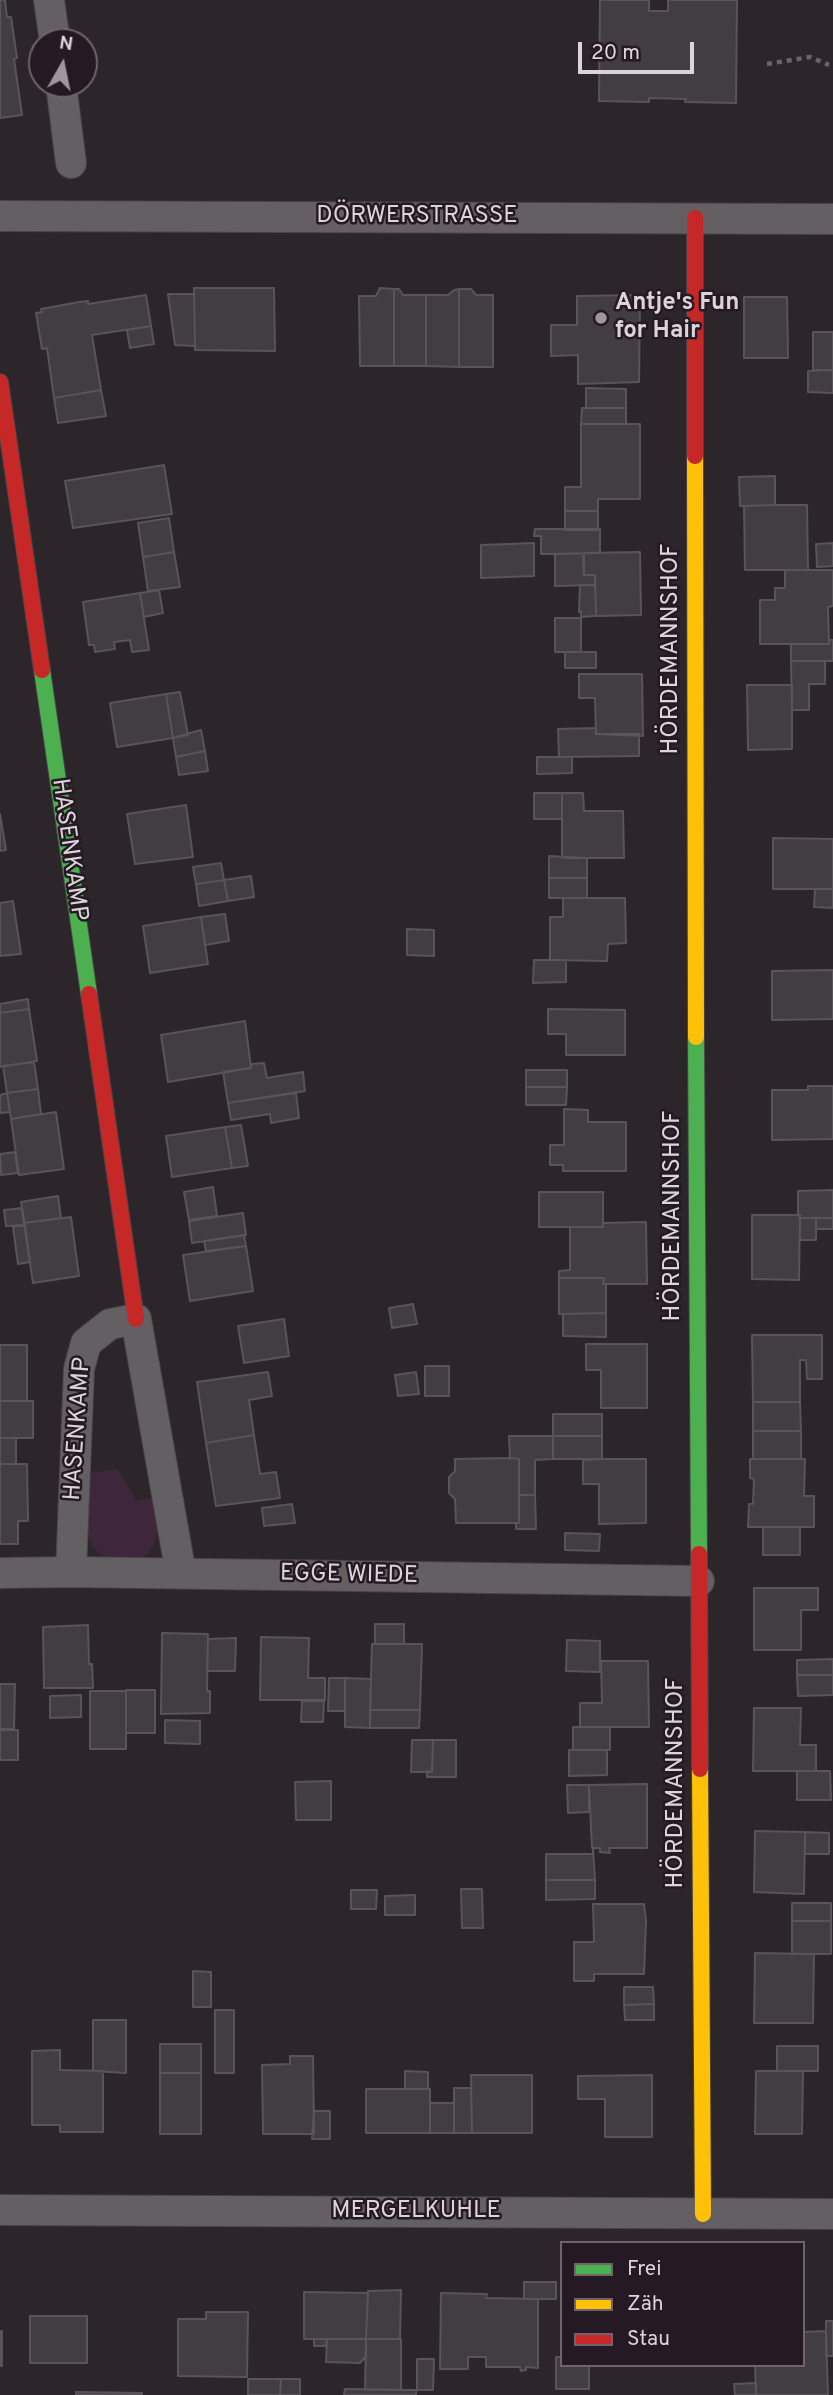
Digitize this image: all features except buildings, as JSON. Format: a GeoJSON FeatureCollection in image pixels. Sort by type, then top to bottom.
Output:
{"type":"FeatureCollection","features":[{"type":"Feature","properties":{"kind":"street"},"geometry":{"type":"LineString","coordinates":[[49,0],[53,28]]}},
{"type":"Feature","properties":{"kind":"street"},"geometry":{"type":"LineString","coordinates":[[63,98],[71,163]]}},
{"type":"Feature","properties":{"kind":"street","name":"DÖRWERSTRASSE"},"geometry":{"type":"LineString","coordinates":[[0,216],[833,219]]}},
{"type":"Feature","properties":{"kind":"street","name":"HÖRDEMANNSHOF"},"geometry":{"type":"LineString","coordinates":[[695,218],[695,916],[703,2214]]}},
{"type":"Feature","properties":{"kind":"street","name":"HASENKAMP"},"geometry":{"type":"LineString","coordinates":[[0,382],[136,1319],[181,1574]]}},
{"type":"Feature","properties":{"kind":"street","name":"HASENKAMP"},"geometry":{"type":"LineString","coordinates":[[71,1572],[79,1369],[86,1343],[110,1324],[136,1319]]}},
{"type":"Feature","properties":{"kind":"street","name":"EGGE WIEDE"},"geometry":{"type":"LineString","coordinates":[[0,1573],[699,1581]]}},
{"type":"Feature","properties":{"kind":"street","name":"MERGELKUHLE"},"geometry":{"type":"LineString","coordinates":[[0,2210],[833,2214]]}},
{"type":"Feature","properties":{"kind":"path"},"geometry":{"type":"LineString","coordinates":[[767,64],[810,57],[829,65]]}},
{"type":"Feature","properties":{"kind":"shaded area"},"geometry":{"type":"Polygon","coordinates":[[[118,1469],[136,1500],[154,1498],[156,1539],[141,1560],[105,1558],[92,1546],[86,1526],[88,1473],[118,1469]]]}},
{"type":"Feature","properties":{"kind":"traffic: fast"},"geometry":{"type":"LineString","coordinates":[[42,670],[89,994]]}},
{"type":"Feature","properties":{"kind":"traffic: fast"},"geometry":{"type":"LineString","coordinates":[[696,1037],[699,1554]]}},
{"type":"Feature","properties":{"kind":"traffic: slow"},"geometry":{"type":"LineString","coordinates":[[695,456],[696,1037]]}},
{"type":"Feature","properties":{"kind":"traffic: slow"},"geometry":{"type":"LineString","coordinates":[[700,1769],[703,2214]]}},
{"type":"Feature","properties":{"kind":"traffic: jam"},"geometry":{"type":"LineString","coordinates":[[695,218],[695,456]]}},
{"type":"Feature","properties":{"kind":"traffic: jam"},"geometry":{"type":"LineString","coordinates":[[0,382],[42,670]]}},
{"type":"Feature","properties":{"kind":"traffic: jam"},"geometry":{"type":"LineString","coordinates":[[89,994],[136,1319]]}},
{"type":"Feature","properties":{"kind":"traffic: jam"},"geometry":{"type":"LineString","coordinates":[[699,1554],[700,1769]]}},
{"type":"Feature","properties":{"kind":"place","name":"Antje's Fun for Hair"},"geometry":{"type":"Point","coordinates":[601,318]}}]}
